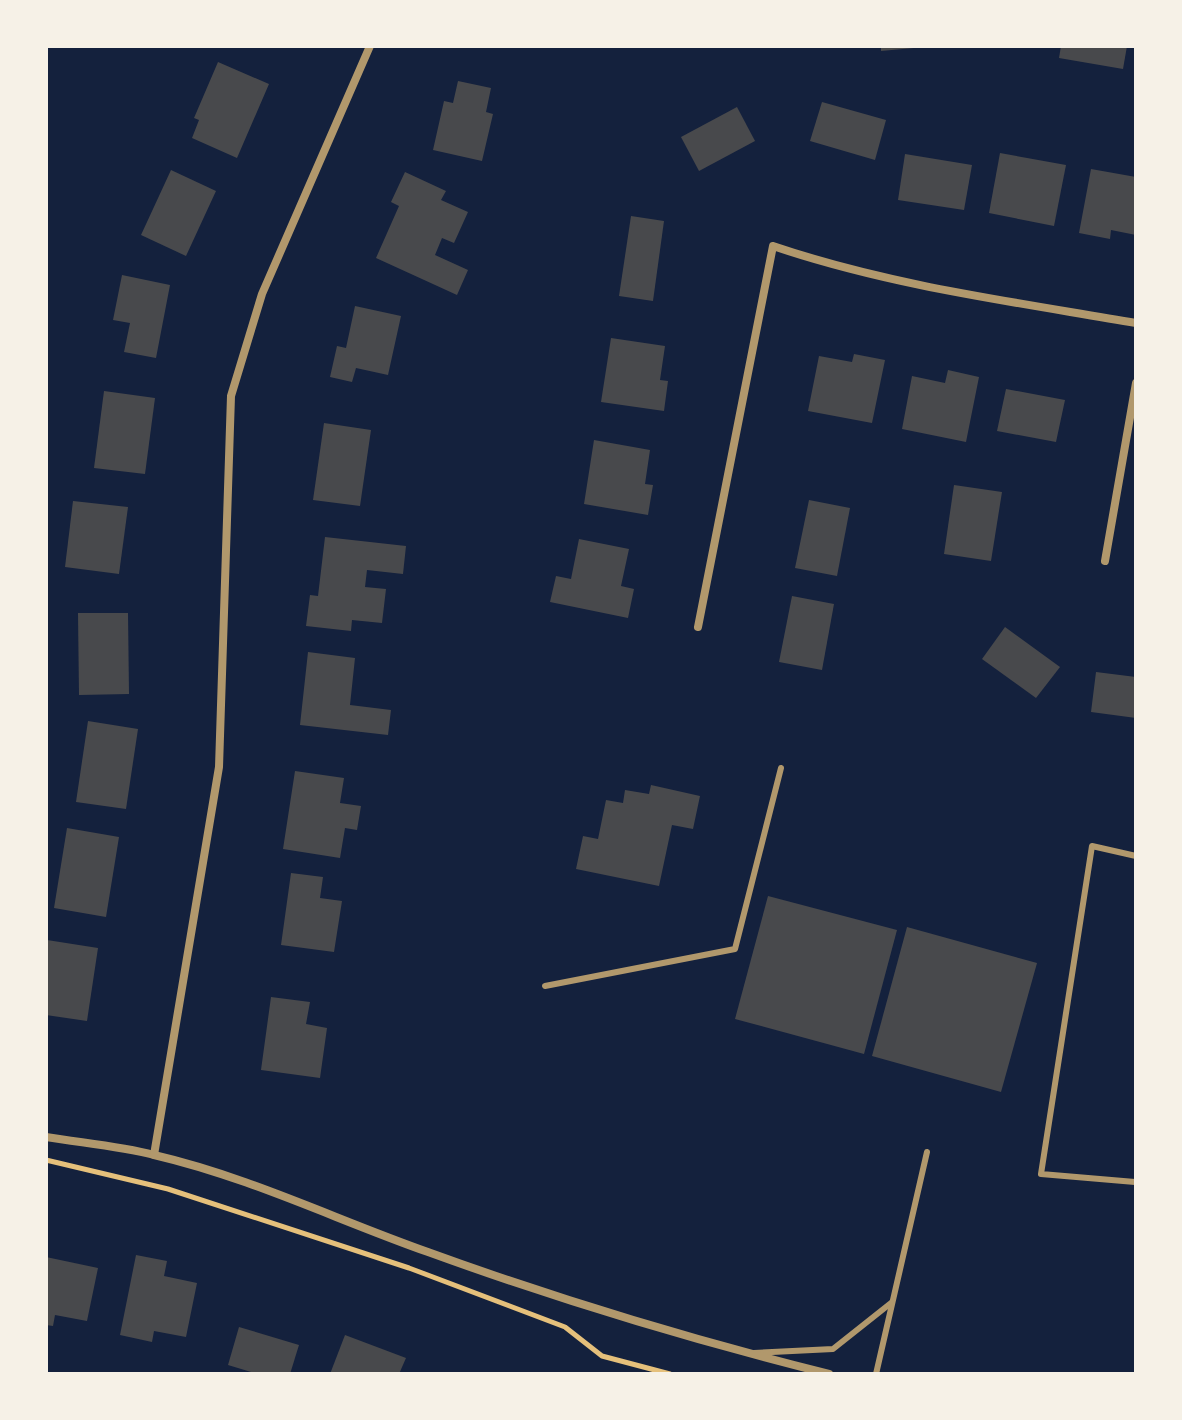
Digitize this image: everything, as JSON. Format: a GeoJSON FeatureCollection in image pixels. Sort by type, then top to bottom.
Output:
{"type":"FeatureCollection","features":[{"type":"Feature","properties":{"kind":"street"},"geometry":{"type":"LineString","coordinates":[[154,1155],[219,767],[231,396],[262,294],[370,46]]}},
{"type":"Feature","properties":{"kind":"street"},"geometry":{"type":"LineString","coordinates":[[698,627],[773,246],[824,263],[930,287],[1136,323]]}},
{"type":"Feature","properties":{"kind":"street"},"geometry":{"type":"LineString","coordinates":[[1105,561],[1136,383]]}},
{"type":"Feature","properties":{"kind":"street"},"geometry":{"type":"LineString","coordinates":[[46,1137],[154,1155],[282,1194],[425,1251],[583,1306],[829,1374]]}},
{"type":"Feature","properties":{"kind":"lane"},"geometry":{"type":"LineString","coordinates":[[545,986],[735,949],[781,768]]}},
{"type":"Feature","properties":{"kind":"lane"},"geometry":{"type":"LineString","coordinates":[[1136,856],[1092,846],[1041,1174],[1136,1180]]}},
{"type":"Feature","properties":{"kind":"lane"},"geometry":{"type":"LineString","coordinates":[[876,1374],[927,1152]]}},
{"type":"Feature","properties":{"kind":"lane"},"geometry":{"type":"LineString","coordinates":[[747,1353],[833,1349],[892,1303]]}},
{"type":"Feature","properties":{"kind":"path"},"geometry":{"type":"LineString","coordinates":[[46,1160],[168,1189],[409,1268],[565,1327],[602,1356],[670,1374]]}},
{"type":"Feature","properties":{"kind":"building"},"geometry":{"type":"Polygon","coordinates":[[[881,46],[913,46],[914,48],[881,51],[881,46]]]}},
{"type":"Feature","properties":{"kind":"building"},"geometry":{"type":"Polygon","coordinates":[[[1061,46],[1127,46],[1123,69],[1059,58],[1061,46]]]}},
{"type":"Feature","properties":{"kind":"building"},"geometry":{"type":"Polygon","coordinates":[[[218,62],[269,84],[237,158],[192,138],[199,120],[194,118],[218,62]]]}},
{"type":"Feature","properties":{"kind":"building"},"geometry":{"type":"Polygon","coordinates":[[[458,81],[491,88],[486,112],[493,114],[482,161],[433,150],[444,101],[453,103],[458,81]]]}},
{"type":"Feature","properties":{"kind":"building"},"geometry":{"type":"Polygon","coordinates":[[[822,102],[886,120],[875,160],[810,141],[822,102]]]}},
{"type":"Feature","properties":{"kind":"building"},"geometry":{"type":"Polygon","coordinates":[[[737,107],[755,141],[699,171],[681,137],[737,107]]]}},
{"type":"Feature","properties":{"kind":"building"},"geometry":{"type":"Polygon","coordinates":[[[1000,153],[1066,165],[1054,226],[989,213],[1000,153]]]}},
{"type":"Feature","properties":{"kind":"building"},"geometry":{"type":"Polygon","coordinates":[[[905,154],[972,165],[964,210],[898,200],[905,154]]]}},
{"type":"Feature","properties":{"kind":"building"},"geometry":{"type":"Polygon","coordinates":[[[1091,169],[1136,177],[1136,235],[1111,230],[1110,239],[1079,233],[1091,169]]]}},
{"type":"Feature","properties":{"kind":"building"},"geometry":{"type":"Polygon","coordinates":[[[171,170],[216,191],[186,256],[141,235],[171,170]]]}},
{"type":"Feature","properties":{"kind":"building"},"geometry":{"type":"Polygon","coordinates":[[[405,172],[446,191],[441,200],[468,212],[454,243],[442,238],[435,255],[468,270],[457,295],[376,258],[399,206],[391,202],[405,172]]]}},
{"type":"Feature","properties":{"kind":"building"},"geometry":{"type":"Polygon","coordinates":[[[631,216],[664,221],[653,301],[619,296],[631,216]]]}},
{"type":"Feature","properties":{"kind":"building"},"geometry":{"type":"Polygon","coordinates":[[[122,275],[170,285],[156,358],[124,352],[130,323],[113,320],[122,275]]]}},
{"type":"Feature","properties":{"kind":"building"},"geometry":{"type":"Polygon","coordinates":[[[355,306],[401,316],[388,375],[356,368],[352,382],[330,377],[337,346],[346,348],[355,306]]]}},
{"type":"Feature","properties":{"kind":"building"},"geometry":{"type":"Polygon","coordinates":[[[611,338],[665,346],[660,380],[668,381],[664,411],[601,402],[611,338]]]}},
{"type":"Feature","properties":{"kind":"building"},"geometry":{"type":"Polygon","coordinates":[[[854,354],[885,360],[872,423],[808,411],[819,356],[852,362],[854,354]]]}},
{"type":"Feature","properties":{"kind":"building"},"geometry":{"type":"Polygon","coordinates":[[[948,370],[979,377],[966,442],[902,429],[912,376],[945,383],[948,370]]]}},
{"type":"Feature","properties":{"kind":"building"},"geometry":{"type":"Polygon","coordinates":[[[1006,389],[1065,400],[1056,442],[997,431],[1006,389]]]}},
{"type":"Feature","properties":{"kind":"building"},"geometry":{"type":"Polygon","coordinates":[[[104,391],[155,398],[145,474],[94,468],[104,391]]]}},
{"type":"Feature","properties":{"kind":"building"},"geometry":{"type":"Polygon","coordinates":[[[324,423],[371,430],[360,506],[313,500],[324,423]]]}},
{"type":"Feature","properties":{"kind":"building"},"geometry":{"type":"Polygon","coordinates":[[[594,440],[650,450],[645,484],[653,485],[648,515],[584,504],[594,440]]]}},
{"type":"Feature","properties":{"kind":"building"},"geometry":{"type":"Polygon","coordinates":[[[954,485],[1002,492],[991,561],[944,554],[954,485]]]}},
{"type":"Feature","properties":{"kind":"building"},"geometry":{"type":"Polygon","coordinates":[[[809,500],[850,508],[837,576],[795,568],[809,500]]]}},
{"type":"Feature","properties":{"kind":"building"},"geometry":{"type":"Polygon","coordinates":[[[73,501],[128,507],[119,574],[65,567],[73,501]]]}},
{"type":"Feature","properties":{"kind":"building"},"geometry":{"type":"Polygon","coordinates":[[[325,537],[406,546],[403,574],[367,570],[365,587],[386,589],[382,623],[352,620],[351,631],[306,626],[310,595],[318,596],[325,537]]]}},
{"type":"Feature","properties":{"kind":"building"},"geometry":{"type":"Polygon","coordinates":[[[579,539],[629,549],[621,586],[634,589],[628,618],[550,602],[556,576],[571,579],[579,539]]]}},
{"type":"Feature","properties":{"kind":"building"},"geometry":{"type":"Polygon","coordinates":[[[792,596],[834,604],[822,670],[779,662],[792,596]]]}},
{"type":"Feature","properties":{"kind":"building"},"geometry":{"type":"Polygon","coordinates":[[[78,613],[128,613],[129,694],[79,695],[78,613]]]}},
{"type":"Feature","properties":{"kind":"building"},"geometry":{"type":"Polygon","coordinates":[[[1005,627],[1060,667],[1036,698],[982,659],[1005,627]]]}},
{"type":"Feature","properties":{"kind":"building"},"geometry":{"type":"Polygon","coordinates":[[[308,652],[355,658],[350,705],[391,710],[388,735],[300,725],[308,652]]]}},
{"type":"Feature","properties":{"kind":"building"},"geometry":{"type":"Polygon","coordinates":[[[1096,672],[1136,677],[1136,718],[1091,712],[1096,672]]]}},
{"type":"Feature","properties":{"kind":"building"},"geometry":{"type":"Polygon","coordinates":[[[88,721],[138,729],[126,809],[76,802],[88,721]]]}},
{"type":"Feature","properties":{"kind":"building"},"geometry":{"type":"Polygon","coordinates":[[[295,771],[344,778],[340,803],[361,806],[357,830],[345,828],[340,858],[283,849],[295,771]]]}},
{"type":"Feature","properties":{"kind":"building"},"geometry":{"type":"Polygon","coordinates":[[[651,785],[700,796],[693,829],[672,825],[659,886],[576,869],[583,836],[598,839],[606,800],[623,803],[625,790],[649,794],[651,785]]]}},
{"type":"Feature","properties":{"kind":"building"},"geometry":{"type":"Polygon","coordinates":[[[67,828],[119,837],[106,917],[54,908],[67,828]]]}},
{"type":"Feature","properties":{"kind":"building"},"geometry":{"type":"Polygon","coordinates":[[[291,873],[323,877],[320,898],[342,901],[334,952],[281,945],[291,873]]]}},
{"type":"Feature","properties":{"kind":"building"},"geometry":{"type":"Polygon","coordinates":[[[768,896],[897,930],[864,1054],[735,1019],[768,896]]]}},
{"type":"Feature","properties":{"kind":"building"},"geometry":{"type":"Polygon","coordinates":[[[907,927],[1037,963],[1001,1092],[872,1056],[907,927]]]}},
{"type":"Feature","properties":{"kind":"building"},"geometry":{"type":"Polygon","coordinates":[[[47,940],[98,948],[87,1021],[46,1015],[47,940]]]}},
{"type":"Feature","properties":{"kind":"building"},"geometry":{"type":"Polygon","coordinates":[[[271,997],[310,1002],[306,1024],[327,1028],[320,1078],[261,1070],[271,997]]]}},
{"type":"Feature","properties":{"kind":"building"},"geometry":{"type":"Polygon","coordinates":[[[136,1255],[167,1261],[164,1276],[197,1283],[186,1337],[154,1331],[152,1342],[120,1335],[136,1255]]]}},
{"type":"Feature","properties":{"kind":"building"},"geometry":{"type":"Polygon","coordinates":[[[46,1257],[98,1268],[87,1321],[55,1315],[53,1326],[46,1325],[46,1257]]]}},
{"type":"Feature","properties":{"kind":"building"},"geometry":{"type":"Polygon","coordinates":[[[239,1327],[299,1345],[290,1374],[258,1374],[228,1365],[239,1327]]]}},
{"type":"Feature","properties":{"kind":"building"},"geometry":{"type":"Polygon","coordinates":[[[345,1335],[406,1358],[399,1374],[330,1374],[345,1335]]]}}]}
